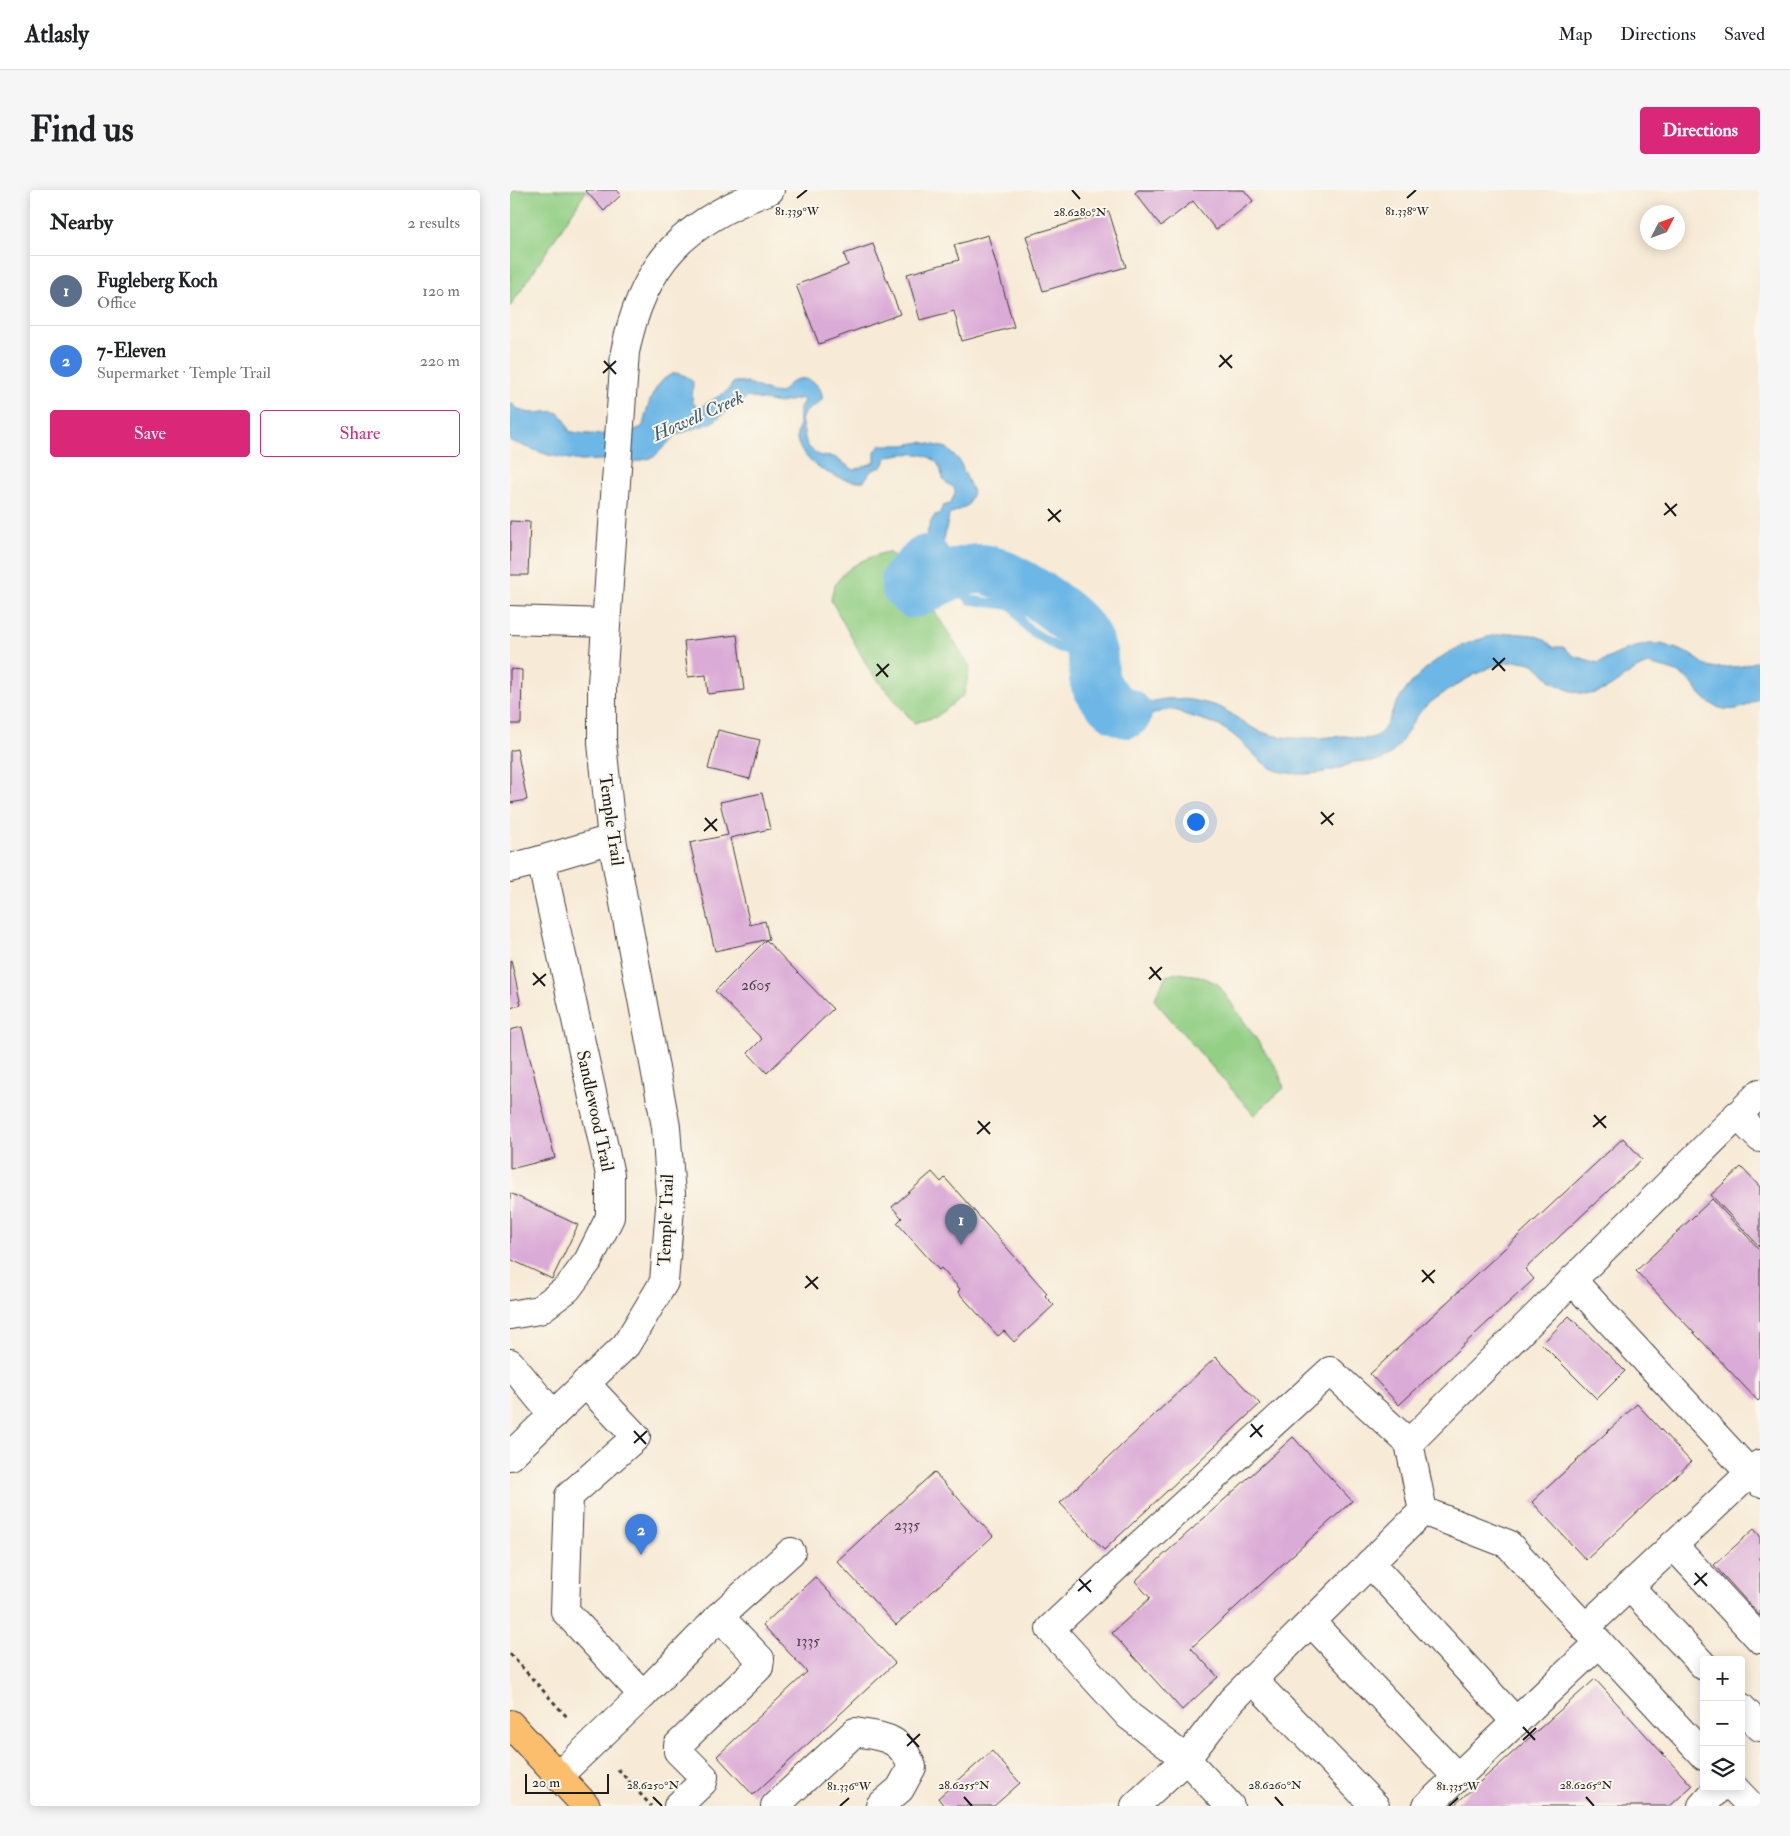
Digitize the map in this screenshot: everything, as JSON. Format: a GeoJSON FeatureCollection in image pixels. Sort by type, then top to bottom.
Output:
{"type":"FeatureCollection","features":[{"type":"Feature","properties":{"kind":"main road"},"geometry":{"type":"LineString","coordinates":[[510,1724],[586,1806]]}},
{"type":"Feature","properties":{"kind":"street","name":"Temple Trail"},"geometry":{"type":"LineString","coordinates":[[510,1456],[626,1344],[664,1282],[671,1195],[666,1127],[612,839],[602,743],[602,684],[625,352],[631,320],[638,302],[664,259],[683,236],[702,221],[734,204],[770,190]]}},
{"type":"Feature","properties":{"kind":"street"},"geometry":{"type":"LineString","coordinates":[[510,620],[606,624]]}},
{"type":"Feature","properties":{"kind":"street"},"geometry":{"type":"LineString","coordinates":[[510,868],[612,839]]}},
{"type":"Feature","properties":{"kind":"street","name":"Sandlewood Trail"},"geometry":{"type":"LineString","coordinates":[[510,1315],[539,1310],[567,1289],[588,1261],[610,1218],[610,1175],[541,860]]}},
{"type":"Feature","properties":{"kind":"street"},"geometry":{"type":"LineString","coordinates":[[1409,1443],[1760,1093]]}},
{"type":"Feature","properties":{"kind":"street"},"geometry":{"type":"LineString","coordinates":[[1737,1115],[1760,1138]]}},
{"type":"Feature","properties":{"kind":"street"},"geometry":{"type":"LineString","coordinates":[[1427,1806],[1516,1722],[1592,1635],[1629,1586],[1673,1545],[1757,1473],[1572,1280]]}},
{"type":"Feature","properties":{"kind":"street"},"geometry":{"type":"LineString","coordinates":[[510,1363],[553,1415]]}},
{"type":"Feature","properties":{"kind":"street"},"geometry":{"type":"LineString","coordinates":[[1230,1806],[1186,1759],[1128,1716],[1050,1630],[1119,1564],[1330,1371],[1409,1443],[1423,1511]]}},
{"type":"Feature","properties":{"kind":"street"},"geometry":{"type":"LineString","coordinates":[[585,1384],[636,1437],[569,1496],[564,1610],[643,1695]]}},
{"type":"Feature","properties":{"kind":"street"},"geometry":{"type":"LineString","coordinates":[[1136,1806],[1186,1759],[1232,1700],[1252,1679],[1423,1511]]}},
{"type":"Feature","properties":{"kind":"street"},"geometry":{"type":"LineString","coordinates":[[1423,1511],[1508,1544],[1700,1752]]}},
{"type":"Feature","properties":{"kind":"street"},"geometry":{"type":"LineString","coordinates":[[1673,1545],[1760,1639]]}},
{"type":"Feature","properties":{"kind":"street"},"geometry":{"type":"LineString","coordinates":[[558,1776],[643,1695],[719,1616],[791,1552]]}},
{"type":"Feature","properties":{"kind":"street"},"geometry":{"type":"LineString","coordinates":[[1370,1563],[1516,1722]]}},
{"type":"Feature","properties":{"kind":"street"},"geometry":{"type":"LineString","coordinates":[[1629,1586],[1700,1662]]}},
{"type":"Feature","properties":{"kind":"street"},"geometry":{"type":"LineString","coordinates":[[678,1806],[703,1782],[704,1777],[678,1751],[678,1745],[759,1667],[760,1659],[719,1616]]}},
{"type":"Feature","properties":{"kind":"street"},"geometry":{"type":"LineString","coordinates":[[1311,1622],[1457,1777]]}},
{"type":"Feature","properties":{"kind":"street"},"geometry":{"type":"LineString","coordinates":[[1252,1679],[1375,1806]]}},
{"type":"Feature","properties":{"kind":"street"},"geometry":{"type":"LineString","coordinates":[[1745,1711],[1760,1727]]}},
{"type":"Feature","properties":{"kind":"street"},"geometry":{"type":"LineString","coordinates":[[775,1806],[855,1732],[886,1737],[906,1751],[912,1767],[900,1789],[880,1806]]}},
{"type":"Feature","properties":{"kind":"street"},"geometry":{"type":"LineString","coordinates":[[1702,1806],[1715,1791]]}},
{"type":"Feature","properties":{"kind":"street"},"geometry":{"type":"LineString","coordinates":[[1737,1791],[1751,1806]]}},
{"type":"Feature","properties":{"kind":"path"},"geometry":{"type":"LineString","coordinates":[[510,1654],[567,1717]]}},
{"type":"Feature","properties":{"kind":"path"},"geometry":{"type":"LineString","coordinates":[[618,1769],[651,1806]]}},
{"type":"Feature","properties":{"kind":"green space"},"geometry":{"type":"Polygon","coordinates":[[[510,190],[587,190],[510,307],[510,190]]]}},
{"type":"Feature","properties":{"kind":"green space"},"geometry":{"type":"Polygon","coordinates":[[[888,552],[895,557],[886,578],[885,593],[887,600],[892,604],[901,605],[930,604],[970,667],[964,695],[936,717],[914,723],[870,671],[831,600],[837,581],[851,567],[869,558],[888,552]]]}},
{"type":"Feature","properties":{"kind":"green space"},"geometry":{"type":"Polygon","coordinates":[[[1177,973],[1200,976],[1218,984],[1278,1070],[1284,1088],[1254,1115],[1154,1000],[1166,976],[1177,973]]]}},
{"type":"Feature","properties":{"kind":"water"},"geometry":{"type":"Polygon","coordinates":[[[677,373],[686,376],[693,382],[692,402],[699,408],[726,392],[734,382],[752,384],[767,391],[780,393],[795,380],[810,380],[821,390],[822,400],[804,413],[801,420],[807,446],[820,456],[834,457],[854,470],[875,462],[875,451],[881,445],[904,445],[921,442],[947,448],[959,460],[973,492],[968,505],[949,515],[944,540],[935,561],[914,585],[918,588],[929,581],[935,580],[937,583],[932,588],[936,589],[938,593],[933,600],[926,603],[900,605],[891,602],[884,592],[885,578],[897,555],[902,553],[906,557],[918,556],[935,515],[939,514],[943,506],[950,504],[955,494],[953,487],[944,480],[936,462],[923,455],[916,454],[900,454],[887,457],[883,466],[871,471],[864,481],[844,479],[822,469],[812,462],[798,444],[799,413],[804,401],[802,398],[780,403],[747,397],[711,423],[676,435],[654,457],[630,463],[618,459],[581,461],[548,455],[510,441],[510,403],[520,410],[528,412],[556,412],[561,415],[569,431],[576,433],[607,434],[637,429],[643,426],[653,394],[658,386],[669,375],[677,373]]]}},
{"type":"Feature","properties":{"kind":"water"},"geometry":{"type":"Polygon","coordinates":[[[1510,633],[1533,635],[1544,639],[1553,647],[1563,647],[1574,656],[1598,663],[1628,649],[1648,644],[1661,644],[1677,649],[1692,655],[1705,665],[1716,668],[1743,666],[1760,660],[1760,697],[1746,706],[1732,710],[1718,707],[1704,698],[1685,677],[1670,670],[1648,664],[1633,671],[1605,690],[1584,694],[1559,686],[1531,663],[1520,661],[1507,663],[1479,672],[1426,706],[1413,722],[1399,745],[1385,758],[1376,761],[1351,763],[1339,769],[1325,772],[1301,774],[1279,771],[1266,765],[1226,730],[1177,711],[1164,710],[1140,719],[1120,717],[1102,705],[1095,696],[1089,687],[1083,667],[1096,658],[1111,692],[1121,705],[1133,706],[1170,699],[1189,700],[1218,707],[1253,728],[1267,734],[1288,738],[1343,736],[1368,739],[1376,736],[1384,729],[1395,705],[1408,687],[1433,663],[1461,646],[1477,640],[1510,633]]]}},
{"type":"Feature","properties":{"kind":"building"},"geometry":{"type":"Polygon","coordinates":[[[585,190],[617,190],[621,195],[604,211],[585,190]]]}},
{"type":"Feature","properties":{"kind":"building"},"geometry":{"type":"Polygon","coordinates":[[[1138,190],[1244,190],[1253,201],[1216,230],[1193,201],[1161,226],[1135,193],[1138,190]]]}},
{"type":"Feature","properties":{"kind":"building"},"geometry":{"type":"Polygon","coordinates":[[[1109,212],[1126,267],[1043,291],[1026,236],[1109,212]]]}},
{"type":"Feature","properties":{"kind":"building"},"geometry":{"type":"Polygon","coordinates":[[[988,235],[1014,327],[962,341],[954,311],[920,320],[907,274],[959,260],[954,245],[988,235]]]}},
{"type":"Feature","properties":{"kind":"building"},"geometry":{"type":"Polygon","coordinates":[[[873,244],[900,314],[819,344],[796,285],[848,265],[844,254],[873,244]]]}},
{"type":"Feature","properties":{"kind":"building"},"geometry":{"type":"Polygon","coordinates":[[[510,521],[530,522],[528,575],[510,575],[510,521]]]}},
{"type":"Feature","properties":{"kind":"building"},"geometry":{"type":"Polygon","coordinates":[[[737,635],[744,690],[708,694],[706,675],[688,677],[684,641],[737,635]]]}},
{"type":"Feature","properties":{"kind":"building"},"geometry":{"type":"Polygon","coordinates":[[[510,669],[522,670],[521,724],[510,724],[510,669]]]}},
{"type":"Feature","properties":{"kind":"building"},"geometry":{"type":"Polygon","coordinates":[[[718,730],[760,740],[750,779],[708,769],[718,730]]]}},
{"type":"Feature","properties":{"kind":"building"},"geometry":{"type":"Polygon","coordinates":[[[517,749],[527,800],[510,803],[510,751],[517,749]]]}},
{"type":"Feature","properties":{"kind":"building"},"geometry":{"type":"Polygon","coordinates":[[[762,793],[770,829],[730,838],[750,925],[765,921],[769,939],[715,951],[690,843],[728,835],[720,802],[762,793]]]}},
{"type":"Feature","properties":{"kind":"building"},"geometry":{"type":"Polygon","coordinates":[[[766,940],[833,1009],[767,1073],[748,1053],[762,1039],[715,991],[766,940]]]}},
{"type":"Feature","properties":{"kind":"building"},"geometry":{"type":"Polygon","coordinates":[[[510,961],[521,1005],[510,1008],[510,961]]]}},
{"type":"Feature","properties":{"kind":"building"},"geometry":{"type":"Polygon","coordinates":[[[522,1027],[555,1158],[510,1169],[510,1030],[522,1027]]]}},
{"type":"Feature","properties":{"kind":"building"},"geometry":{"type":"Polygon","coordinates":[[[1623,1138],[1642,1159],[1525,1269],[1534,1279],[1399,1405],[1370,1374],[1623,1138]]]}},
{"type":"Feature","properties":{"kind":"building"},"geometry":{"type":"Polygon","coordinates":[[[1741,1167],[1760,1187],[1760,1247],[1711,1195],[1741,1167]]]}},
{"type":"Feature","properties":{"kind":"building"},"geometry":{"type":"Polygon","coordinates":[[[932,1172],[941,1182],[945,1178],[1047,1293],[1045,1296],[1054,1305],[1014,1342],[1004,1331],[998,1336],[958,1292],[960,1289],[941,1268],[939,1270],[897,1223],[902,1218],[892,1207],[932,1172]]]}},
{"type":"Feature","properties":{"kind":"building"},"geometry":{"type":"Polygon","coordinates":[[[510,1193],[578,1225],[552,1279],[510,1259],[510,1193]]]}},
{"type":"Feature","properties":{"kind":"building"},"geometry":{"type":"Polygon","coordinates":[[[1712,1199],[1760,1250],[1760,1399],[1758,1401],[1636,1271],[1712,1199]]]}},
{"type":"Feature","properties":{"kind":"building"},"geometry":{"type":"Polygon","coordinates":[[[1569,1316],[1625,1371],[1597,1399],[1542,1344],[1569,1316]]]}},
{"type":"Feature","properties":{"kind":"building"},"geometry":{"type":"Polygon","coordinates":[[[1216,1357],[1260,1404],[1104,1550],[1060,1503],[1216,1357]]]}},
{"type":"Feature","properties":{"kind":"building"},"geometry":{"type":"Polygon","coordinates":[[[1637,1404],[1691,1462],[1586,1560],[1532,1502],[1637,1404]]]}},
{"type":"Feature","properties":{"kind":"building"},"geometry":{"type":"Polygon","coordinates":[[[1293,1437],[1352,1501],[1191,1648],[1218,1677],[1182,1710],[1112,1633],[1150,1598],[1135,1581],[1293,1437]]]}},
{"type":"Feature","properties":{"kind":"building"},"geometry":{"type":"Polygon","coordinates":[[[934,1472],[993,1536],[896,1625],[837,1561],[934,1472]]]}},
{"type":"Feature","properties":{"kind":"building"},"geometry":{"type":"Polygon","coordinates":[[[1754,1529],[1760,1536],[1760,1616],[1714,1565],[1754,1529]]]}},
{"type":"Feature","properties":{"kind":"building"},"geometry":{"type":"Polygon","coordinates":[[[815,1577],[895,1663],[753,1795],[717,1756],[807,1672],[763,1625],[815,1577]]]}},
{"type":"Feature","properties":{"kind":"building"},"geometry":{"type":"Polygon","coordinates":[[[1595,1679],[1692,1786],[1670,1806],[1453,1806],[1595,1679]]]}},
{"type":"Feature","properties":{"kind":"building"},"geometry":{"type":"Polygon","coordinates":[[[992,1751],[1020,1783],[994,1806],[944,1806],[938,1798],[992,1751]]]}},
{"type":"Feature","properties":{"kind":"waterway","name":"Howell Creek"},"geometry":{"type":"LineString","coordinates":[[926,560],[906,580],[906,586],[913,593],[952,575],[980,569],[1006,577],[1055,606],[1080,629],[1086,638],[1092,654],[1095,682],[1101,692],[1117,709],[1127,713]]}},
{"type":"Feature","properties":{"kind":"waterway"},"geometry":{"type":"LineString","coordinates":[[929,589],[961,590],[970,600],[1013,606],[1023,623],[1030,630],[1057,647],[1074,651],[1081,657],[1090,677]]}},
{"type":"Feature","properties":{"kind":"place","name":"Fugleberg Koch"},"geometry":{"type":"Point","coordinates":[961,1245]}},
{"type":"Feature","properties":{"kind":"place","name":"7-Eleven"},"geometry":{"type":"Point","coordinates":[641,1555]}}]}
